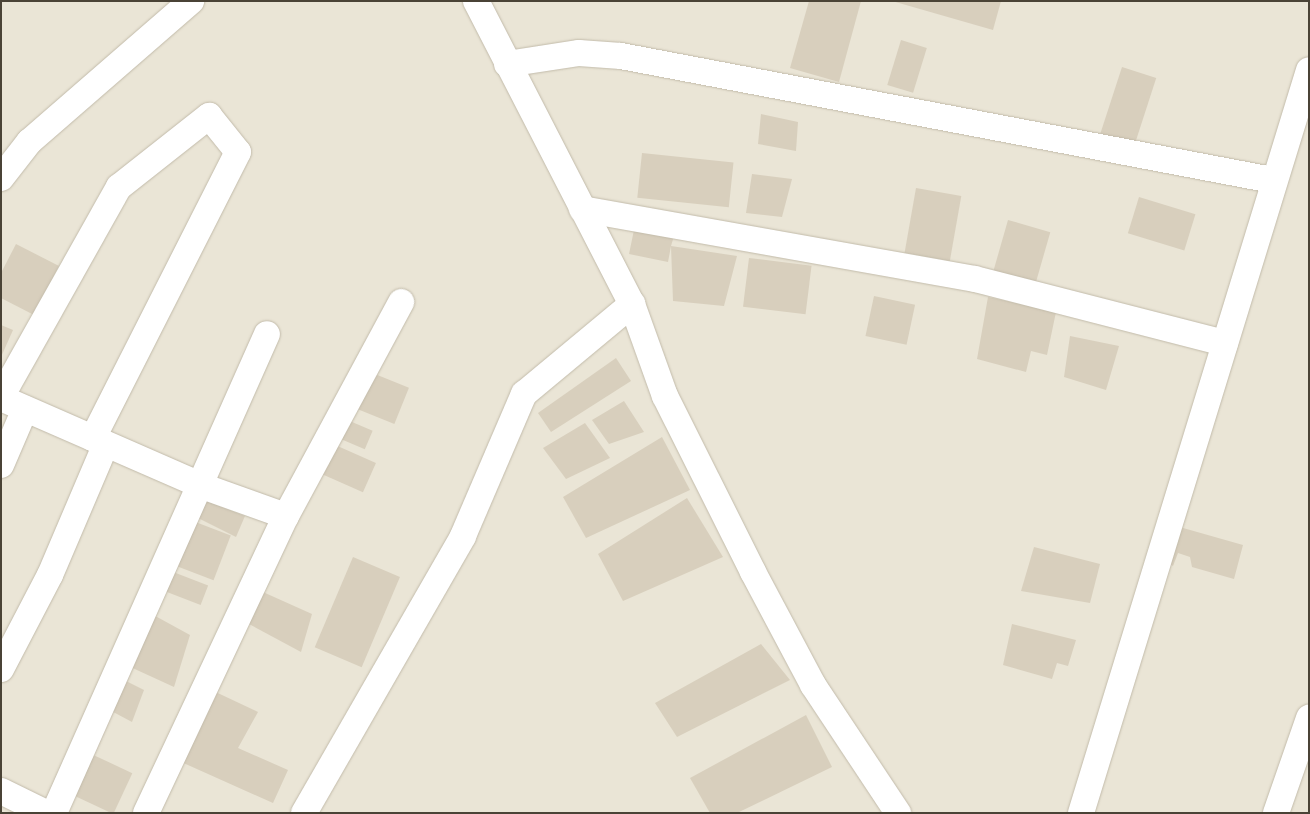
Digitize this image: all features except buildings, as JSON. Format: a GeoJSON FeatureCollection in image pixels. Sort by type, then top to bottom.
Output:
{"type":"FeatureCollection","features":[{"type":"Feature","properties":{"kind":"street"},"geometry":{"type":"LineString","coordinates":[[1,178],[29,142],[191,1]]}},
{"type":"Feature","properties":{"kind":"street"},"geometry":{"type":"LineString","coordinates":[[476,1],[632,304],[665,396],[753,572],[813,685],[898,813]]}},
{"type":"Feature","properties":{"kind":"street"},"geometry":{"type":"LineString","coordinates":[[507,64],[579,53],[621,56],[1272,180]]}},
{"type":"Feature","properties":{"kind":"street"},"geometry":{"type":"LineString","coordinates":[[1081,813],[1225,343],[1272,180],[1309,70]]}},
{"type":"Feature","properties":{"kind":"street"},"geometry":{"type":"LineString","coordinates":[[1,669],[50,575],[99,441],[238,152],[209,116],[119,188],[1,397],[25,409],[99,441],[202,486],[286,516]]}},
{"type":"Feature","properties":{"kind":"street"},"geometry":{"type":"LineString","coordinates":[[582,208],[975,279],[1225,343]]}},
{"type":"Feature","properties":{"kind":"street"},"geometry":{"type":"LineString","coordinates":[[146,813],[286,516],[401,302]]}},
{"type":"Feature","properties":{"kind":"street"},"geometry":{"type":"LineString","coordinates":[[304,813],[463,536],[524,394],[632,304]]}},
{"type":"Feature","properties":{"kind":"street"},"geometry":{"type":"LineString","coordinates":[[54,813],[202,486],[267,334]]}},
{"type":"Feature","properties":{"kind":"street"},"geometry":{"type":"LineString","coordinates":[[1,465],[25,409]]}},
{"type":"Feature","properties":{"kind":"street"},"geometry":{"type":"LineString","coordinates":[[1276,813],[1309,718]]}},
{"type":"Feature","properties":{"kind":"street"},"geometry":{"type":"LineString","coordinates":[[1,792],[46,813]]}},
{"type":"Feature","properties":{"kind":"shaded area"},"geometry":{"type":"Polygon","coordinates":[[[1,1],[1309,1],[1309,813],[1,813],[1,1]]]}}]}
